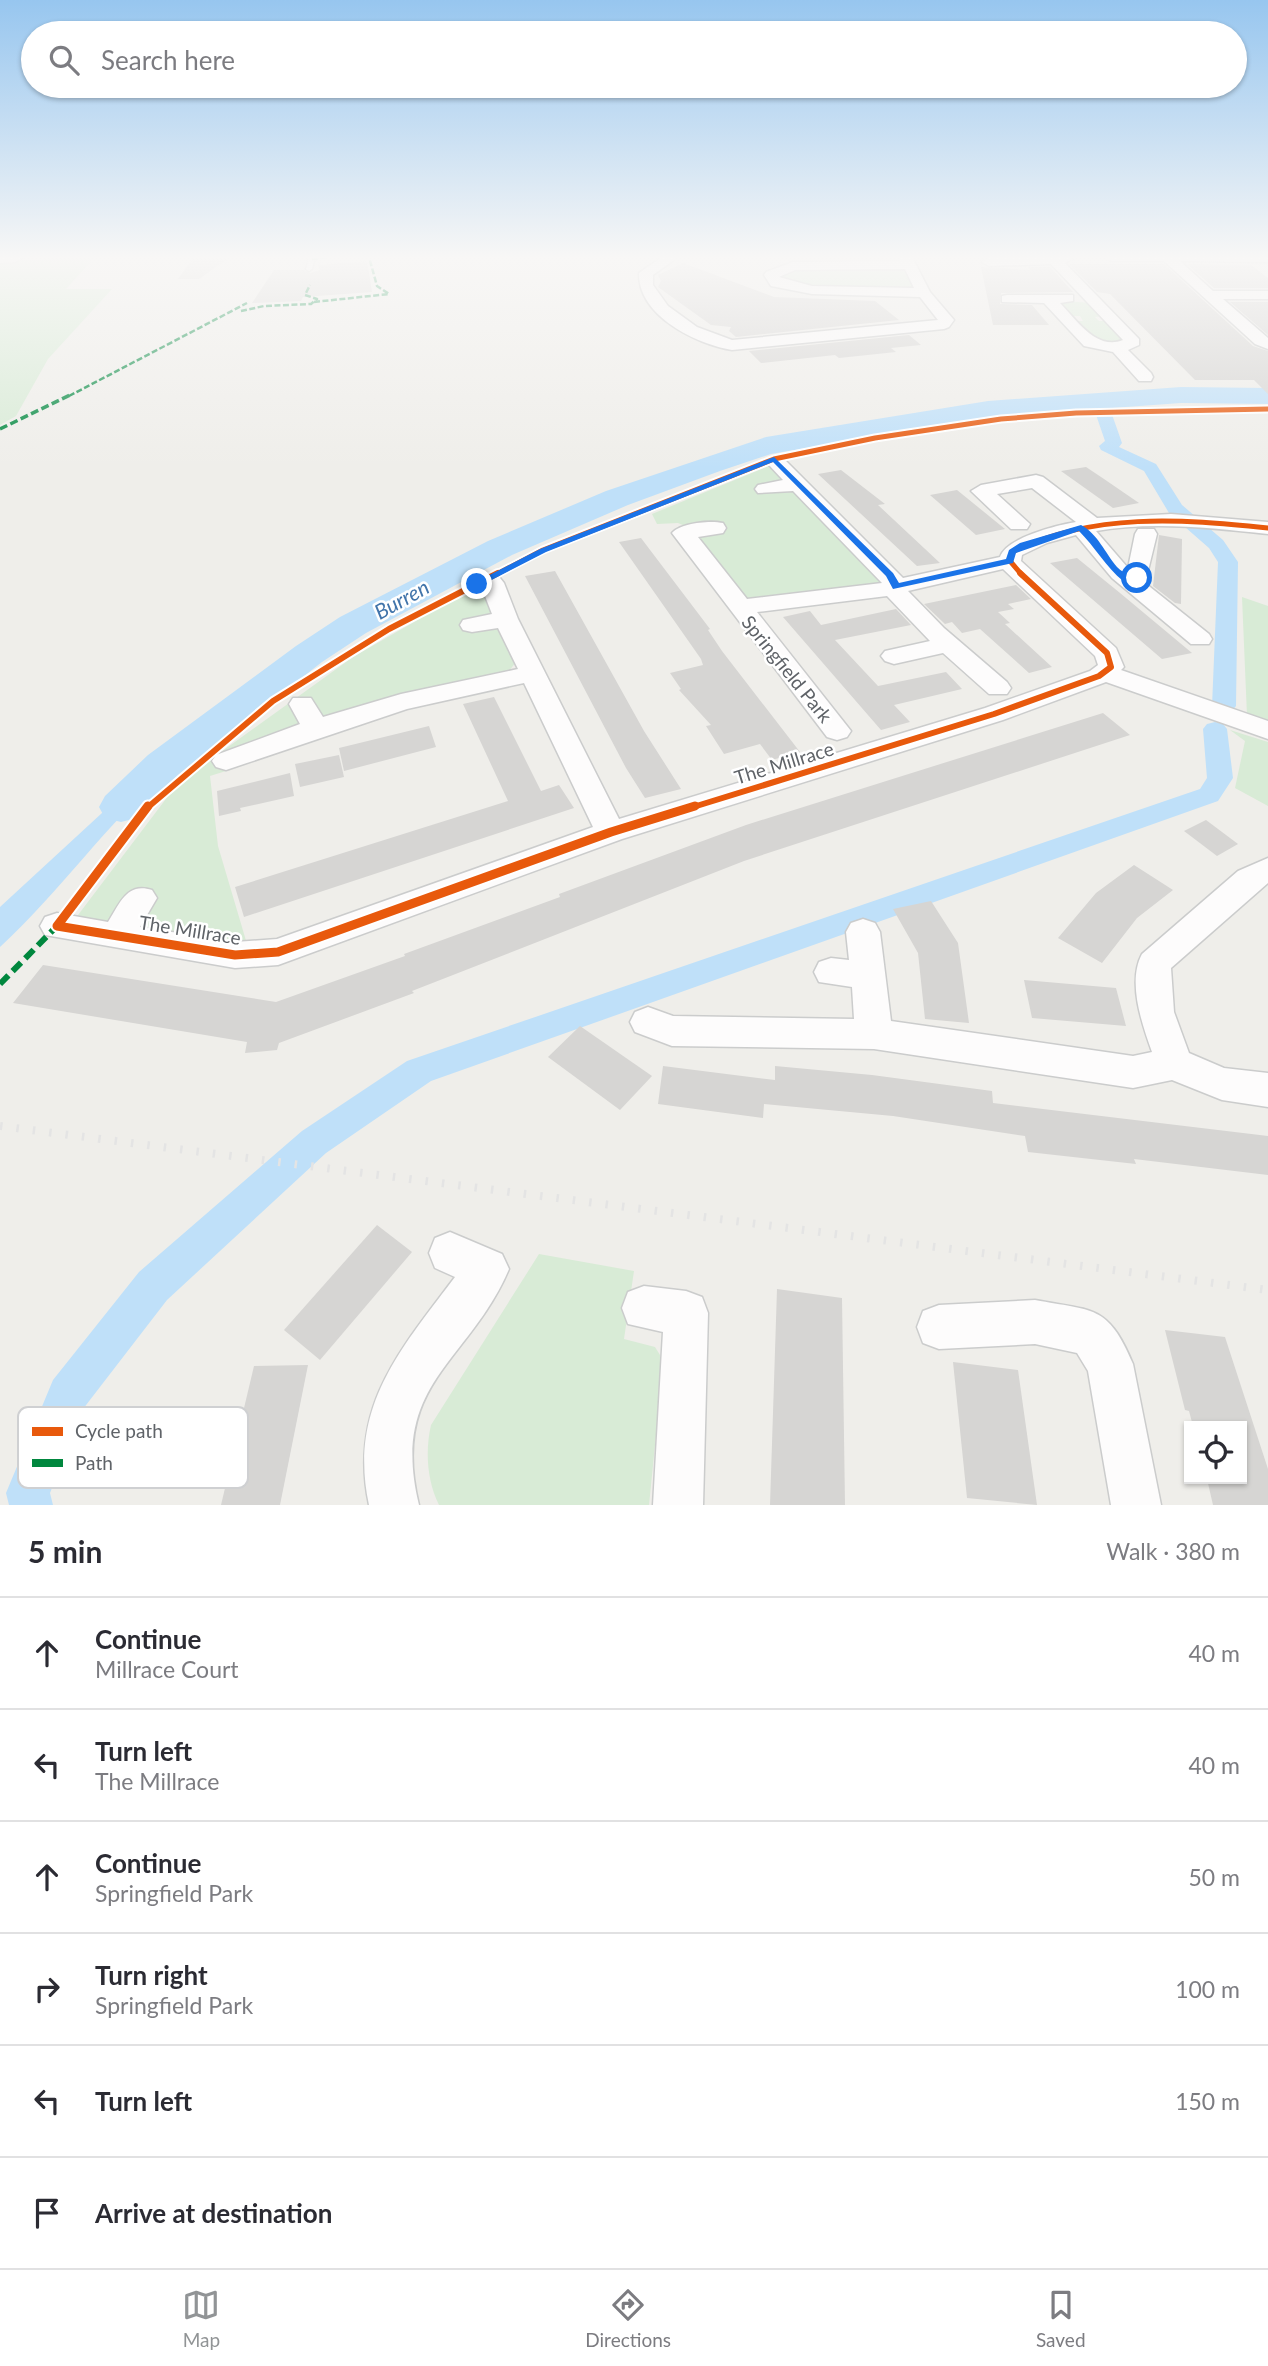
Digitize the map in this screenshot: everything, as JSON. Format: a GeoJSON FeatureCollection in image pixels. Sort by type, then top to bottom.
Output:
{"type":"FeatureCollection","features":[{"type":"Feature","properties":{"kind":"street"},"geometry":{"type":"LineString","coordinates":[[690,327],[720,345],[910,327]]}},
{"type":"Feature","properties":{"kind":"street"},"geometry":{"type":"LineString","coordinates":[[1075,327],[1090,343],[1118,348],[1133,342],[1119,327]]}},
{"type":"Feature","properties":{"kind":"street"},"geometry":{"type":"LineString","coordinates":[[1246,327],[1268,344]]}},
{"type":"Feature","properties":{"kind":"street"},"geometry":{"type":"LineString","coordinates":[[1118,348],[1145,377]]}},
{"type":"Feature","properties":{"kind":"street"},"geometry":{"type":"LineString","coordinates":[[778,464],[890,575],[899,596],[935,633],[951,644],[998,688]]}},
{"type":"Feature","properties":{"kind":"street"},"geometry":{"type":"LineString","coordinates":[[1015,515],[981,491],[1036,481],[1087,526],[1114,569],[1200,639]]}},
{"type":"Feature","properties":{"kind":"street"},"geometry":{"type":"LineString","coordinates":[[765,489],[797,484]]}},
{"type":"Feature","properties":{"kind":"street"},"geometry":{"type":"LineString","coordinates":[[1268,528],[1192,522],[1087,526],[1023,545],[1012,552],[1010,561],[1107,653],[1111,667],[1104,673],[1268,730]]}},
{"type":"Feature","properties":{"kind":"street","name":"Springfield Park"},"geometry":{"type":"LineString","coordinates":[[715,527],[683,533],[837,731]]}},
{"type":"Feature","properties":{"kind":"street"},"geometry":{"type":"LineString","coordinates":[[1126,579],[1137,578],[1146,534]]}},
{"type":"Feature","properties":{"kind":"street","name":"Springfield Park"},"geometry":{"type":"LineString","coordinates":[[738,607],[896,587],[1010,561]]}},
{"type":"Feature","properties":{"kind":"street"},"geometry":{"type":"LineString","coordinates":[[492,583],[506,619],[611,832]]}},
{"type":"Feature","properties":{"kind":"street"},"geometry":{"type":"LineString","coordinates":[[472,625],[506,619]]}},
{"type":"Feature","properties":{"kind":"street"},"geometry":{"type":"LineString","coordinates":[[894,656],[951,644]]}},
{"type":"Feature","properties":{"kind":"street"},"geometry":{"type":"LineString","coordinates":[[226,761],[316,728],[401,702],[533,673]]}},
{"type":"Feature","properties":{"kind":"street","name":"The Millrace"},"geometry":{"type":"LineString","coordinates":[[57,926],[235,955],[278,952],[611,832],[994,714],[1079,686],[1104,673]]}},
{"type":"Feature","properties":{"kind":"street"},"geometry":{"type":"LineString","coordinates":[[302,704],[316,728]]}},
{"type":"Feature","properties":{"kind":"street"},"geometry":{"type":"LineString","coordinates":[[1174,1063],[1156,1012],[1154,963],[1249,879],[1268,869]]}},
{"type":"Feature","properties":{"kind":"street"},"geometry":{"type":"LineString","coordinates":[[117,935],[141,898]]}},
{"type":"Feature","properties":{"kind":"street"},"geometry":{"type":"LineString","coordinates":[[863,932],[874,1034]]}},
{"type":"Feature","properties":{"kind":"street"},"geometry":{"type":"LineString","coordinates":[[831,972],[867,975]]}},
{"type":"Feature","properties":{"kind":"street"},"geometry":{"type":"LineString","coordinates":[[648,1022],[672,1031],[874,1034],[1133,1072],[1174,1063],[1222,1084],[1268,1090]]}},
{"type":"Feature","properties":{"kind":"street"},"geometry":{"type":"LineString","coordinates":[[394,1505],[386,1471],[389,1431],[403,1391],[487,1269],[450,1253]]}},
{"type":"Feature","properties":{"kind":"street"},"geometry":{"type":"LineString","coordinates":[[644,1308],[686,1313],[678,1505]]}},
{"type":"Feature","properties":{"kind":"street"},"geometry":{"type":"LineString","coordinates":[[939,1327],[1035,1322],[1091,1333],[1110,1364],[1136,1505]]}},
{"type":"Feature","properties":{"kind":"green space"},"geometry":{"type":"Polygon","coordinates":[[[0,327],[77,327],[48,359],[16,416],[0,425],[0,327]]]}},
{"type":"Feature","properties":{"kind":"green space"},"geometry":{"type":"Polygon","coordinates":[[[1082,327],[1114,327],[1125,340],[1123,343],[1096,342],[1082,327]]]}},
{"type":"Feature","properties":{"kind":"green space"},"geometry":{"type":"Polygon","coordinates":[[[771,465],[782,478],[781,481],[761,487],[767,493],[797,492],[882,577],[881,583],[750,600],[740,597],[697,538],[703,534],[678,523],[657,524],[652,514],[771,465]]]}},
{"type":"Feature","properties":{"kind":"green space"},"geometry":{"type":"Polygon","coordinates":[[[482,583],[516,662],[509,671],[368,704],[223,755],[226,771],[210,776],[218,846],[247,944],[75,919],[178,783],[353,657],[482,583]]]}},
{"type":"Feature","properties":{"kind":"green space"},"geometry":{"type":"Polygon","coordinates":[[[1242,597],[1268,606],[1268,724],[1247,716],[1242,597]]]}},
{"type":"Feature","properties":{"kind":"green space"},"geometry":{"type":"Polygon","coordinates":[[[1230,730],[1268,742],[1268,806],[1235,788],[1245,741],[1230,730]]]}},
{"type":"Feature","properties":{"kind":"green space"},"geometry":{"type":"Polygon","coordinates":[[[539,1254],[634,1271],[624,1339],[655,1347],[660,1355],[662,1376],[649,1505],[439,1505],[428,1466],[431,1425],[539,1254]]]}},
{"type":"Feature","properties":{"kind":"water"},"geometry":{"type":"Polygon","coordinates":[[[1268,392],[1268,398],[1185,399],[1177,393],[1268,392]]]}},
{"type":"Feature","properties":{"kind":"water"},"geometry":{"type":"Polygon","coordinates":[[[153,766],[169,769],[125,812],[43,904],[0,947],[0,907],[153,766]]]}},
{"type":"Feature","properties":{"kind":"building"},"geometry":{"type":"Polygon","coordinates":[[[731,327],[830,327],[736,337],[729,331],[731,327]]]}},
{"type":"Feature","properties":{"kind":"building"},"geometry":{"type":"Polygon","coordinates":[[[1143,327],[1233,327],[1253,346],[1268,351],[1268,394],[1254,380],[1195,380],[1143,327]]]}},
{"type":"Feature","properties":{"kind":"building"},"geometry":{"type":"Polygon","coordinates":[[[1259,327],[1268,327],[1268,335],[1259,327]]]}},
{"type":"Feature","properties":{"kind":"building"},"geometry":{"type":"Polygon","coordinates":[[[909,335],[921,345],[891,348],[896,352],[839,358],[835,355],[761,363],[749,351],[909,335]]]}},
{"type":"Feature","properties":{"kind":"building"},"geometry":{"type":"Polygon","coordinates":[[[1086,467],[1139,503],[1113,508],[1061,471],[1086,467]]]}},
{"type":"Feature","properties":{"kind":"building"},"geometry":{"type":"Polygon","coordinates":[[[841,470],[885,504],[878,505],[940,563],[917,566],[818,474],[841,470]]]}},
{"type":"Feature","properties":{"kind":"building"},"geometry":{"type":"Polygon","coordinates":[[[957,490],[1005,529],[976,535],[930,495],[957,490]]]}},
{"type":"Feature","properties":{"kind":"building"},"geometry":{"type":"Polygon","coordinates":[[[1159,535],[1182,539],[1181,604],[1175,603],[1153,586],[1159,535]]]}},
{"type":"Feature","properties":{"kind":"building"},"geometry":{"type":"Polygon","coordinates":[[[641,538],[710,629],[708,630],[722,651],[800,752],[772,760],[760,744],[724,754],[706,726],[711,725],[679,690],[681,689],[670,673],[703,665],[701,659],[619,542],[641,538]]]}},
{"type":"Feature","properties":{"kind":"building"},"geometry":{"type":"Polygon","coordinates":[[[1077,558],[1192,653],[1162,659],[1050,563],[1077,558]]]}},
{"type":"Feature","properties":{"kind":"building"},"geometry":{"type":"Polygon","coordinates":[[[555,571],[644,731],[681,789],[645,798],[626,768],[525,576],[555,571]]]}},
{"type":"Feature","properties":{"kind":"building"},"geometry":{"type":"Polygon","coordinates":[[[1016,585],[1031,599],[1008,604],[1014,609],[998,612],[1010,623],[1005,624],[1052,667],[1029,673],[980,629],[962,633],[952,622],[945,624],[924,604],[1016,585]]]}},
{"type":"Feature","properties":{"kind":"building"},"geometry":{"type":"Polygon","coordinates":[[[896,609],[911,625],[835,640],[878,686],[946,672],[962,689],[894,705],[910,722],[881,730],[783,617],[810,611],[821,625],[896,609]]]}},
{"type":"Feature","properties":{"kind":"building"},"geometry":{"type":"Polygon","coordinates":[[[494,697],[541,791],[559,785],[574,808],[244,917],[235,887],[508,801],[463,704],[494,697]]]}},
{"type":"Feature","properties":{"kind":"building"},"geometry":{"type":"Polygon","coordinates":[[[1103,713],[1130,735],[744,861],[412,991],[414,993],[279,1043],[277,1050],[245,1053],[247,1042],[13,1003],[43,965],[276,1002],[405,956],[404,954],[560,897],[559,894],[746,825],[1103,713]]]}},
{"type":"Feature","properties":{"kind":"building"},"geometry":{"type":"Polygon","coordinates":[[[429,726],[436,747],[344,771],[339,748],[429,726]]]}},
{"type":"Feature","properties":{"kind":"building"},"geometry":{"type":"Polygon","coordinates":[[[339,755],[344,777],[300,787],[295,764],[339,755]]]}},
{"type":"Feature","properties":{"kind":"building"},"geometry":{"type":"Polygon","coordinates":[[[290,773],[294,796],[240,808],[241,811],[219,816],[217,791],[290,773]]]}},
{"type":"Feature","properties":{"kind":"building"},"geometry":{"type":"Polygon","coordinates":[[[1206,820],[1238,844],[1217,856],[1184,831],[1206,820]]]}},
{"type":"Feature","properties":{"kind":"building"},"geometry":{"type":"Polygon","coordinates":[[[1134,865],[1173,890],[1137,918],[1102,963],[1058,938],[1096,893],[1134,865]]]}},
{"type":"Feature","properties":{"kind":"building"},"geometry":{"type":"Polygon","coordinates":[[[931,901],[958,943],[969,1023],[925,1019],[918,953],[893,909],[931,901]]]}},
{"type":"Feature","properties":{"kind":"building"},"geometry":{"type":"Polygon","coordinates":[[[1024,980],[1116,988],[1126,1026],[1032,1018],[1024,980]]]}},
{"type":"Feature","properties":{"kind":"building"},"geometry":{"type":"Polygon","coordinates":[[[580,1026],[652,1076],[620,1110],[548,1057],[580,1026]]]}},
{"type":"Feature","properties":{"kind":"building"},"geometry":{"type":"Polygon","coordinates":[[[663,1066],[775,1080],[775,1066],[872,1075],[992,1091],[993,1103],[1268,1136],[1268,1175],[1134,1159],[1136,1164],[1028,1152],[1025,1136],[893,1116],[764,1104],[763,1118],[658,1104],[663,1066]]]}},
{"type":"Feature","properties":{"kind":"building"},"geometry":{"type":"Polygon","coordinates":[[[377,1225],[412,1252],[320,1360],[284,1330],[377,1225]]]}},
{"type":"Feature","properties":{"kind":"building"},"geometry":{"type":"Polygon","coordinates":[[[777,1289],[842,1298],[845,1505],[770,1505],[777,1289]]]}},
{"type":"Feature","properties":{"kind":"building"},"geometry":{"type":"Polygon","coordinates":[[[1165,1330],[1225,1337],[1268,1469],[1268,1505],[1213,1505],[1208,1484],[1247,1484],[1247,1421],[1192,1421],[1189,1411],[1185,1410],[1165,1330]]]}},
{"type":"Feature","properties":{"kind":"building"},"geometry":{"type":"Polygon","coordinates":[[[953,1362],[1018,1370],[1037,1505],[967,1498],[953,1362]]]}},
{"type":"Feature","properties":{"kind":"building"},"geometry":{"type":"Polygon","coordinates":[[[308,1365],[280,1505],[221,1505],[225,1488],[248,1488],[248,1407],[244,1407],[254,1366],[308,1365]]]}},
{"type":"Feature","properties":{"kind":"waterway","name":"Burren"},"geometry":{"type":"LineString","coordinates":[[121,807],[163,765],[309,654],[353,625],[500,548],[617,498],[766,446],[988,409],[1181,395],[1268,396]]}},
{"type":"Feature","properties":{"kind":"waterway"},"geometry":{"type":"LineString","coordinates":[[1100,403],[1114,443],[1107,446],[1150,468],[1175,509],[1216,544],[1228,562],[1224,706]]}},
{"type":"Feature","properties":{"kind":"waterway"},"geometry":{"type":"LineString","coordinates":[[63,1407],[68,1395],[153,1286],[314,1142],[419,1071],[1209,795],[1220,778],[1215,729]]}},
{"type":"Feature","properties":{"kind":"waterway"},"geometry":{"type":"LineString","coordinates":[[30,1488],[28,1493],[31,1505]]}},
{"type":"Feature","properties":{"kind":"railway"},"geometry":{"type":"LineString","coordinates":[[0,1126],[1268,1290]]}},
{"type":"Feature","properties":{"kind":"marked path"},"geometry":{"type":"LineString","coordinates":[[0,429],[11,426],[201,327]]}},
{"type":"Feature","properties":{"kind":"marked path"},"geometry":{"type":"LineString","coordinates":[[0,984],[57,926]]}},
{"type":"Feature","properties":{"kind":"cycle path"},"geometry":{"type":"LineString","coordinates":[[1268,409],[1076,413],[1001,419],[875,438],[774,459],[543,550],[389,629],[273,701],[151,802],[57,926],[235,955],[278,952],[611,832],[994,714],[1099,676],[1111,667],[1107,653],[1013,567],[1010,561],[1012,552],[1039,539],[1070,529],[1137,521],[1205,522],[1268,528]]}},
{"type":"Feature","properties":{"kind":"route"},"geometry":{"type":"LineString","coordinates":[[477,584],[543,551],[774,459],[890,575],[896,587],[992,567],[1010,561],[1012,552],[1023,545],[1081,527],[1103,550],[1114,569],[1126,579],[1137,578]]}}]}
